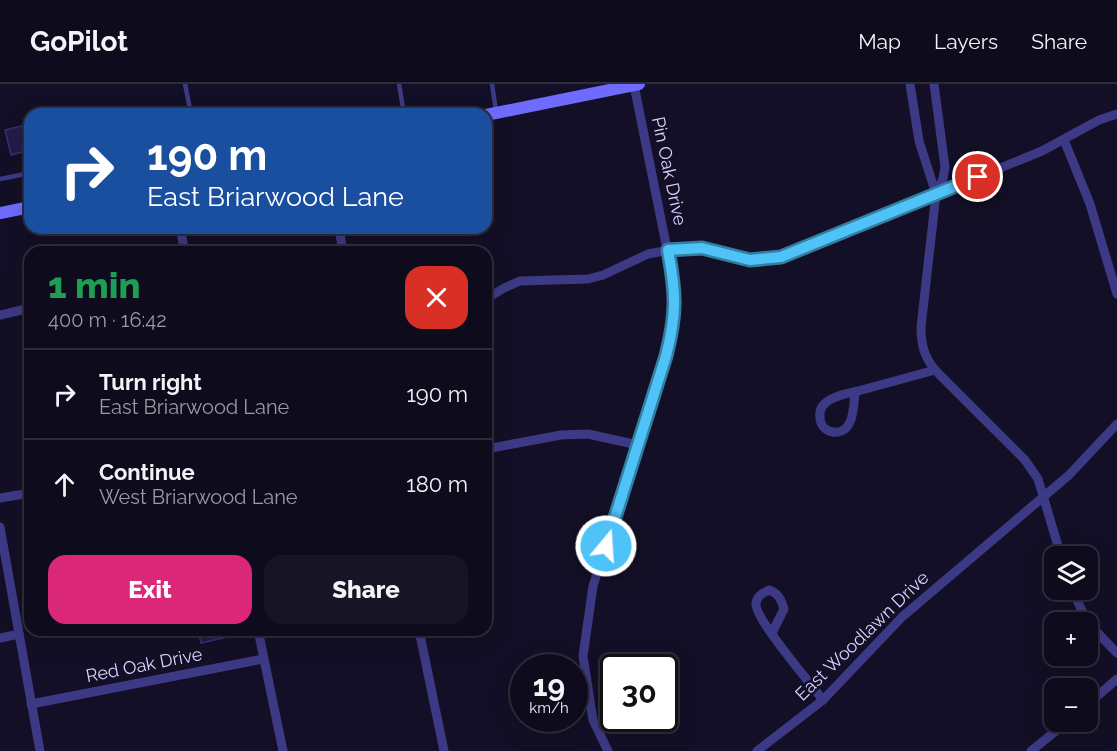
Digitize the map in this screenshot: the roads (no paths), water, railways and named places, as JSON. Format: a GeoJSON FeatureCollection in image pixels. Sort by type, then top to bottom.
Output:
{"type":"FeatureCollection","features":[{"type":"Feature","properties":{"kind":"main road"},"geometry":{"type":"LineString","coordinates":[[492,114],[637,85]]}},
{"type":"Feature","properties":{"kind":"main road"},"geometry":{"type":"LineString","coordinates":[[0,213],[24,208]]}},
{"type":"Feature","properties":{"kind":"street"},"geometry":{"type":"LineString","coordinates":[[910,84],[919,141],[936,194]]}},
{"type":"Feature","properties":{"kind":"street"},"geometry":{"type":"LineString","coordinates":[[934,84],[945,167],[944,179],[936,194],[921,344],[927,359],[935,370],[1025,460],[1038,479],[1058,546]]}},
{"type":"Feature","properties":{"kind":"street","name":"Pin Oak Drive"},"geometry":{"type":"LineString","coordinates":[[608,751],[593,720],[583,656],[593,586],[666,356],[674,326],[675,306],[674,284],[637,85]]}},
{"type":"Feature","properties":{"kind":"street"},"geometry":{"type":"LineString","coordinates":[[492,295],[520,281],[588,279],[603,275],[648,254],[668,250],[702,248],[750,260],[781,257],[1042,152],[1099,120],[1117,114]]}},
{"type":"Feature","properties":{"kind":"street"},"geometry":{"type":"LineString","coordinates":[[1064,141],[1090,204],[1117,294]]}},
{"type":"Feature","properties":{"kind":"street"},"geometry":{"type":"LineString","coordinates":[[0,315],[24,309]]}},
{"type":"Feature","properties":{"kind":"street"},"geometry":{"type":"LineString","coordinates":[[855,392],[849,425],[840,432],[832,433],[825,429],[820,422],[819,414],[822,406],[830,399],[855,392],[935,370]]}},
{"type":"Feature","properties":{"kind":"street","name":"East Woodlawn Drive"},"geometry":{"type":"LineString","coordinates":[[757,751],[823,700],[902,617],[1069,474],[1117,424]]}},
{"type":"Feature","properties":{"kind":"street"},"geometry":{"type":"LineString","coordinates":[[492,448],[561,435],[588,434],[638,445]]}},
{"type":"Feature","properties":{"kind":"street"},"geometry":{"type":"LineString","coordinates":[[0,498],[24,494]]}},
{"type":"Feature","properties":{"kind":"street"},"geometry":{"type":"LineString","coordinates":[[0,527],[40,751]]}},
{"type":"Feature","properties":{"kind":"street"},"geometry":{"type":"LineString","coordinates":[[1077,600],[1088,623],[1117,653]]}},
{"type":"Feature","properties":{"kind":"street"},"geometry":{"type":"LineString","coordinates":[[771,633],[823,700]]}},
{"type":"Feature","properties":{"kind":"street"},"geometry":{"type":"LineString","coordinates":[[0,638],[19,634]]}},
{"type":"Feature","properties":{"kind":"street"},"geometry":{"type":"LineString","coordinates":[[259,636],[283,751]]}},
{"type":"Feature","properties":{"kind":"street"},"geometry":{"type":"LineString","coordinates":[[420,636],[444,751]]}},
{"type":"Feature","properties":{"kind":"street","name":"Red Oak Drive"},"geometry":{"type":"LineString","coordinates":[[32,704],[263,659]]}},
{"type":"Feature","properties":{"kind":"street"},"geometry":{"type":"LineString","coordinates":[[1098,695],[1117,679]]}},
{"type":"Feature","properties":{"kind":"street"},"geometry":{"type":"LineString","coordinates":[[1031,751],[1055,732]]}},
{"type":"Feature","properties":{"kind":"lane"},"geometry":{"type":"LineString","coordinates":[[185,84],[190,108]]}},
{"type":"Feature","properties":{"kind":"lane"},"geometry":{"type":"LineString","coordinates":[[399,84],[403,108]]}},
{"type":"Feature","properties":{"kind":"lane"},"geometry":{"type":"LineString","coordinates":[[491,108],[492,84]]}},
{"type":"Feature","properties":{"kind":"lane"},"geometry":{"type":"LineString","coordinates":[[0,179],[24,174]]}}]}
